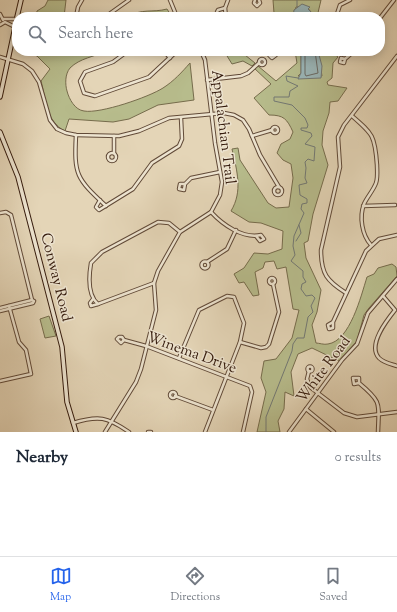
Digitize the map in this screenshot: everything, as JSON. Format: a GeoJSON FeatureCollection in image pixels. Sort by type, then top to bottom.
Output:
{"type":"FeatureCollection","features":[{"type":"Feature","properties":{"kind":"street"},"geometry":{"type":"LineString","coordinates":[[18,12],[21,0]]}},
{"type":"Feature","properties":{"kind":"street"},"geometry":{"type":"LineString","coordinates":[[77,12],[82,0]]}},
{"type":"Feature","properties":{"kind":"street"},"geometry":{"type":"LineString","coordinates":[[112,12],[129,0]]}},
{"type":"Feature","properties":{"kind":"street"},"geometry":{"type":"LineString","coordinates":[[170,0],[175,12]]}},
{"type":"Feature","properties":{"kind":"street"},"geometry":{"type":"LineString","coordinates":[[226,12],[225,8],[228,0]]}},
{"type":"Feature","properties":{"kind":"street"},"geometry":{"type":"LineString","coordinates":[[254,0],[256,6],[260,3],[259,0]]}},
{"type":"Feature","properties":{"kind":"street"},"geometry":{"type":"LineString","coordinates":[[338,12],[340,5],[350,0]]}},
{"type":"Feature","properties":{"kind":"street"},"geometry":{"type":"LineString","coordinates":[[385,12],[394,0]]}},
{"type":"Feature","properties":{"kind":"street"},"geometry":{"type":"LineString","coordinates":[[217,12],[218,10],[225,8]]}},
{"type":"Feature","properties":{"kind":"street"},"geometry":{"type":"LineString","coordinates":[[0,14],[2,22]]}},
{"type":"Feature","properties":{"kind":"street"},"geometry":{"type":"LineString","coordinates":[[2,22],[8,18],[12,18]]}},
{"type":"Feature","properties":{"kind":"street"},"geometry":{"type":"LineString","coordinates":[[8,18],[8,23]]}},
{"type":"Feature","properties":{"kind":"street"},"geometry":{"type":"LineString","coordinates":[[2,22],[12,25]]}},
{"type":"Feature","properties":{"kind":"street"},"geometry":{"type":"LineString","coordinates":[[0,97],[12,41]]}},
{"type":"Feature","properties":{"kind":"street"},"geometry":{"type":"LineString","coordinates":[[121,56],[113,62],[85,72],[80,78],[81,88],[86,94],[94,96],[118,89],[149,77],[170,58]]}},
{"type":"Feature","properties":{"kind":"street","name":"Appalachian Trail"},"geometry":{"type":"LineString","coordinates":[[203,56],[220,172],[221,191],[217,204],[211,212]]}},
{"type":"Feature","properties":{"kind":"street"},"geometry":{"type":"LineString","coordinates":[[345,59],[348,56]]}},
{"type":"Feature","properties":{"kind":"street"},"geometry":{"type":"LineString","coordinates":[[346,293],[333,285],[328,279],[322,266],[321,250],[340,167],[338,137],[341,129],[397,56]]}},
{"type":"Feature","properties":{"kind":"street"},"geometry":{"type":"LineString","coordinates":[[0,57],[23,64],[32,71],[38,82],[50,120],[62,132],[76,135],[126,135],[140,131],[163,119],[211,115],[234,115],[247,125],[260,155],[278,187]]}},
{"type":"Feature","properties":{"kind":"street"},"geometry":{"type":"LineString","coordinates":[[207,80],[242,76],[260,63]]}},
{"type":"Feature","properties":{"kind":"street"},"geometry":{"type":"LineString","coordinates":[[352,116],[371,134],[376,144],[377,182],[363,206],[363,231],[367,240],[371,244]]}},
{"type":"Feature","properties":{"kind":"street"},"geometry":{"type":"LineString","coordinates":[[100,200],[96,205],[98,210],[133,188],[152,163],[179,146],[182,139],[182,118]]}},
{"type":"Feature","properties":{"kind":"street"},"geometry":{"type":"LineString","coordinates":[[252,136],[272,130]]}},
{"type":"Feature","properties":{"kind":"street","name":"Conway Road"},"geometry":{"type":"LineString","coordinates":[[0,132],[18,177],[62,347],[66,395],[76,432]]}},
{"type":"Feature","properties":{"kind":"street"},"geometry":{"type":"LineString","coordinates":[[76,135],[77,172],[84,183],[106,206]]}},
{"type":"Feature","properties":{"kind":"street"},"geometry":{"type":"LineString","coordinates":[[114,136],[114,153]]}},
{"type":"Feature","properties":{"kind":"street"},"geometry":{"type":"LineString","coordinates":[[185,184],[191,178],[220,172]]}},
{"type":"Feature","properties":{"kind":"street"},"geometry":{"type":"LineString","coordinates":[[363,206],[396,205]]}},
{"type":"Feature","properties":{"kind":"street"},"geometry":{"type":"LineString","coordinates":[[0,213],[6,212],[11,215],[34,303],[0,310]]}},
{"type":"Feature","properties":{"kind":"street"},"geometry":{"type":"LineString","coordinates":[[105,432],[111,420],[136,382],[156,310],[154,283],[180,232],[211,212],[222,222],[236,230],[256,236]]}},
{"type":"Feature","properties":{"kind":"street"},"geometry":{"type":"LineString","coordinates":[[98,304],[94,300],[90,282],[90,268],[93,259],[99,254],[158,222],[169,222],[180,232]]}},
{"type":"Feature","properties":{"kind":"street"},"geometry":{"type":"LineString","coordinates":[[207,262],[227,249],[236,230]]}},
{"type":"Feature","properties":{"kind":"street"},"geometry":{"type":"LineString","coordinates":[[333,322],[361,260],[371,244],[385,236],[397,235]]}},
{"type":"Feature","properties":{"kind":"street","name":"White Road"},"geometry":{"type":"LineString","coordinates":[[289,432],[342,360],[357,344],[365,318],[397,279]]}},
{"type":"Feature","properties":{"kind":"street"},"geometry":{"type":"LineString","coordinates":[[94,300],[90,304],[91,306],[154,283]]}},
{"type":"Feature","properties":{"kind":"street"},"geometry":{"type":"LineString","coordinates":[[240,342],[261,348],[266,347],[269,344],[279,312],[273,284]]}},
{"type":"Feature","properties":{"kind":"street"},"geometry":{"type":"LineString","coordinates":[[179,358],[199,310],[207,304],[227,296],[232,296],[237,302],[244,323],[240,342],[205,432]]}},
{"type":"Feature","properties":{"kind":"street"},"geometry":{"type":"LineString","coordinates":[[383,296],[396,309],[382,326],[376,350],[378,357],[384,362],[397,366]]}},
{"type":"Feature","properties":{"kind":"street"},"geometry":{"type":"LineString","coordinates":[[0,381],[31,374],[25,348],[19,342],[10,308]]}},
{"type":"Feature","properties":{"kind":"street","name":"Winema Drive"},"geometry":{"type":"LineString","coordinates":[[124,340],[179,358],[226,376],[251,388],[252,392],[243,432]]}},
{"type":"Feature","properties":{"kind":"street"},"geometry":{"type":"LineString","coordinates":[[309,371],[307,379],[308,385],[336,409],[350,416],[357,417],[397,412]]}},
{"type":"Feature","properties":{"kind":"street"},"geometry":{"type":"LineString","coordinates":[[359,383],[375,397],[380,414],[378,432]]}},
{"type":"Feature","properties":{"kind":"street"},"geometry":{"type":"LineString","coordinates":[[175,396],[213,410]]}},
{"type":"Feature","properties":{"kind":"street"},"geometry":{"type":"LineString","coordinates":[[306,409],[334,432]]}},
{"type":"Feature","properties":{"kind":"street"},"geometry":{"type":"LineString","coordinates":[[74,423],[94,418],[111,420],[129,432]]}},
{"type":"Feature","properties":{"kind":"green space"},"geometry":{"type":"Polygon","coordinates":[[[48,0],[66,0],[65,12],[37,12],[45,6],[48,0]]]}},
{"type":"Feature","properties":{"kind":"green space"},"geometry":{"type":"Polygon","coordinates":[[[273,0],[321,0],[318,12],[311,12],[307,7],[296,7],[294,12],[274,12],[273,0]]]}},
{"type":"Feature","properties":{"kind":"green space"},"geometry":{"type":"Polygon","coordinates":[[[167,9],[169,12],[142,12],[167,9]]]}},
{"type":"Feature","properties":{"kind":"green space"},"geometry":{"type":"Polygon","coordinates":[[[37,56],[93,56],[78,62],[70,68],[66,76],[66,88],[73,104],[78,109],[91,111],[124,104],[156,92],[178,76],[190,63],[194,100],[158,105],[129,119],[113,122],[69,119],[65,131],[54,122],[50,116],[46,102],[41,81],[50,69],[37,56]]]}},
{"type":"Feature","properties":{"kind":"green space"},"geometry":{"type":"Polygon","coordinates":[[[227,56],[246,56],[255,63],[252,66],[243,61],[232,64],[227,56]]]}},
{"type":"Feature","properties":{"kind":"green space"},"geometry":{"type":"Polygon","coordinates":[[[296,56],[301,56],[301,73],[298,76],[322,76],[319,56],[337,56],[338,57],[333,63],[332,78],[327,82],[328,85],[347,88],[338,101],[330,102],[329,113],[323,131],[322,145],[328,165],[313,214],[308,241],[304,243],[306,258],[321,290],[317,312],[312,325],[316,343],[328,344],[336,341],[343,335],[354,316],[367,277],[374,274],[378,268],[392,264],[396,267],[397,276],[364,315],[357,341],[339,361],[312,348],[298,354],[291,372],[294,396],[285,392],[284,409],[278,421],[280,432],[257,432],[266,392],[261,378],[264,361],[276,359],[292,338],[299,310],[293,309],[286,267],[277,269],[274,261],[265,262],[263,268],[255,272],[259,295],[253,296],[244,282],[239,283],[234,274],[244,268],[254,253],[268,254],[282,249],[283,231],[261,223],[249,222],[231,211],[235,203],[238,188],[237,173],[232,149],[238,148],[240,160],[268,203],[276,208],[289,207],[293,178],[291,164],[283,160],[277,153],[281,144],[290,139],[293,132],[287,121],[282,117],[269,115],[254,98],[271,84],[254,68],[258,66],[276,81],[297,63],[296,56]]]}},
{"type":"Feature","properties":{"kind":"green space"},"geometry":{"type":"Polygon","coordinates":[[[49,316],[56,336],[45,338],[40,319],[49,316]]]}},
{"type":"Feature","properties":{"kind":"water"},"geometry":{"type":"Polygon","coordinates":[[[302,4],[310,7],[308,9],[311,12],[294,12],[294,10],[302,4]]]}},
{"type":"Feature","properties":{"kind":"water"},"geometry":{"type":"Polygon","coordinates":[[[301,56],[319,56],[322,66],[321,78],[298,79],[301,73],[301,56]]]}},
{"type":"Feature","properties":{"kind":"waterway"},"geometry":{"type":"LineString","coordinates":[[297,0],[297,7]]}},
{"type":"Feature","properties":{"kind":"waterway"},"geometry":{"type":"LineString","coordinates":[[266,432],[266,417],[292,351],[293,344],[297,338],[304,338],[308,317],[313,312],[311,306],[315,298],[312,295],[306,296],[301,289],[302,284],[306,282],[303,277],[303,271],[291,261],[295,255],[293,246],[294,236],[304,213],[301,209],[302,204],[307,203],[307,199],[300,195],[299,185],[307,183],[305,178],[305,162],[308,159],[314,161],[315,147],[305,144],[312,136],[311,133],[301,130],[301,128],[307,128],[308,125],[305,118],[292,105],[274,101],[274,97],[289,97],[290,91],[298,86],[287,81],[286,76],[298,78]]}},
{"type":"Feature","properties":{"kind":"waterway"},"geometry":{"type":"LineString","coordinates":[[296,241],[301,233],[299,225]]}}]}
